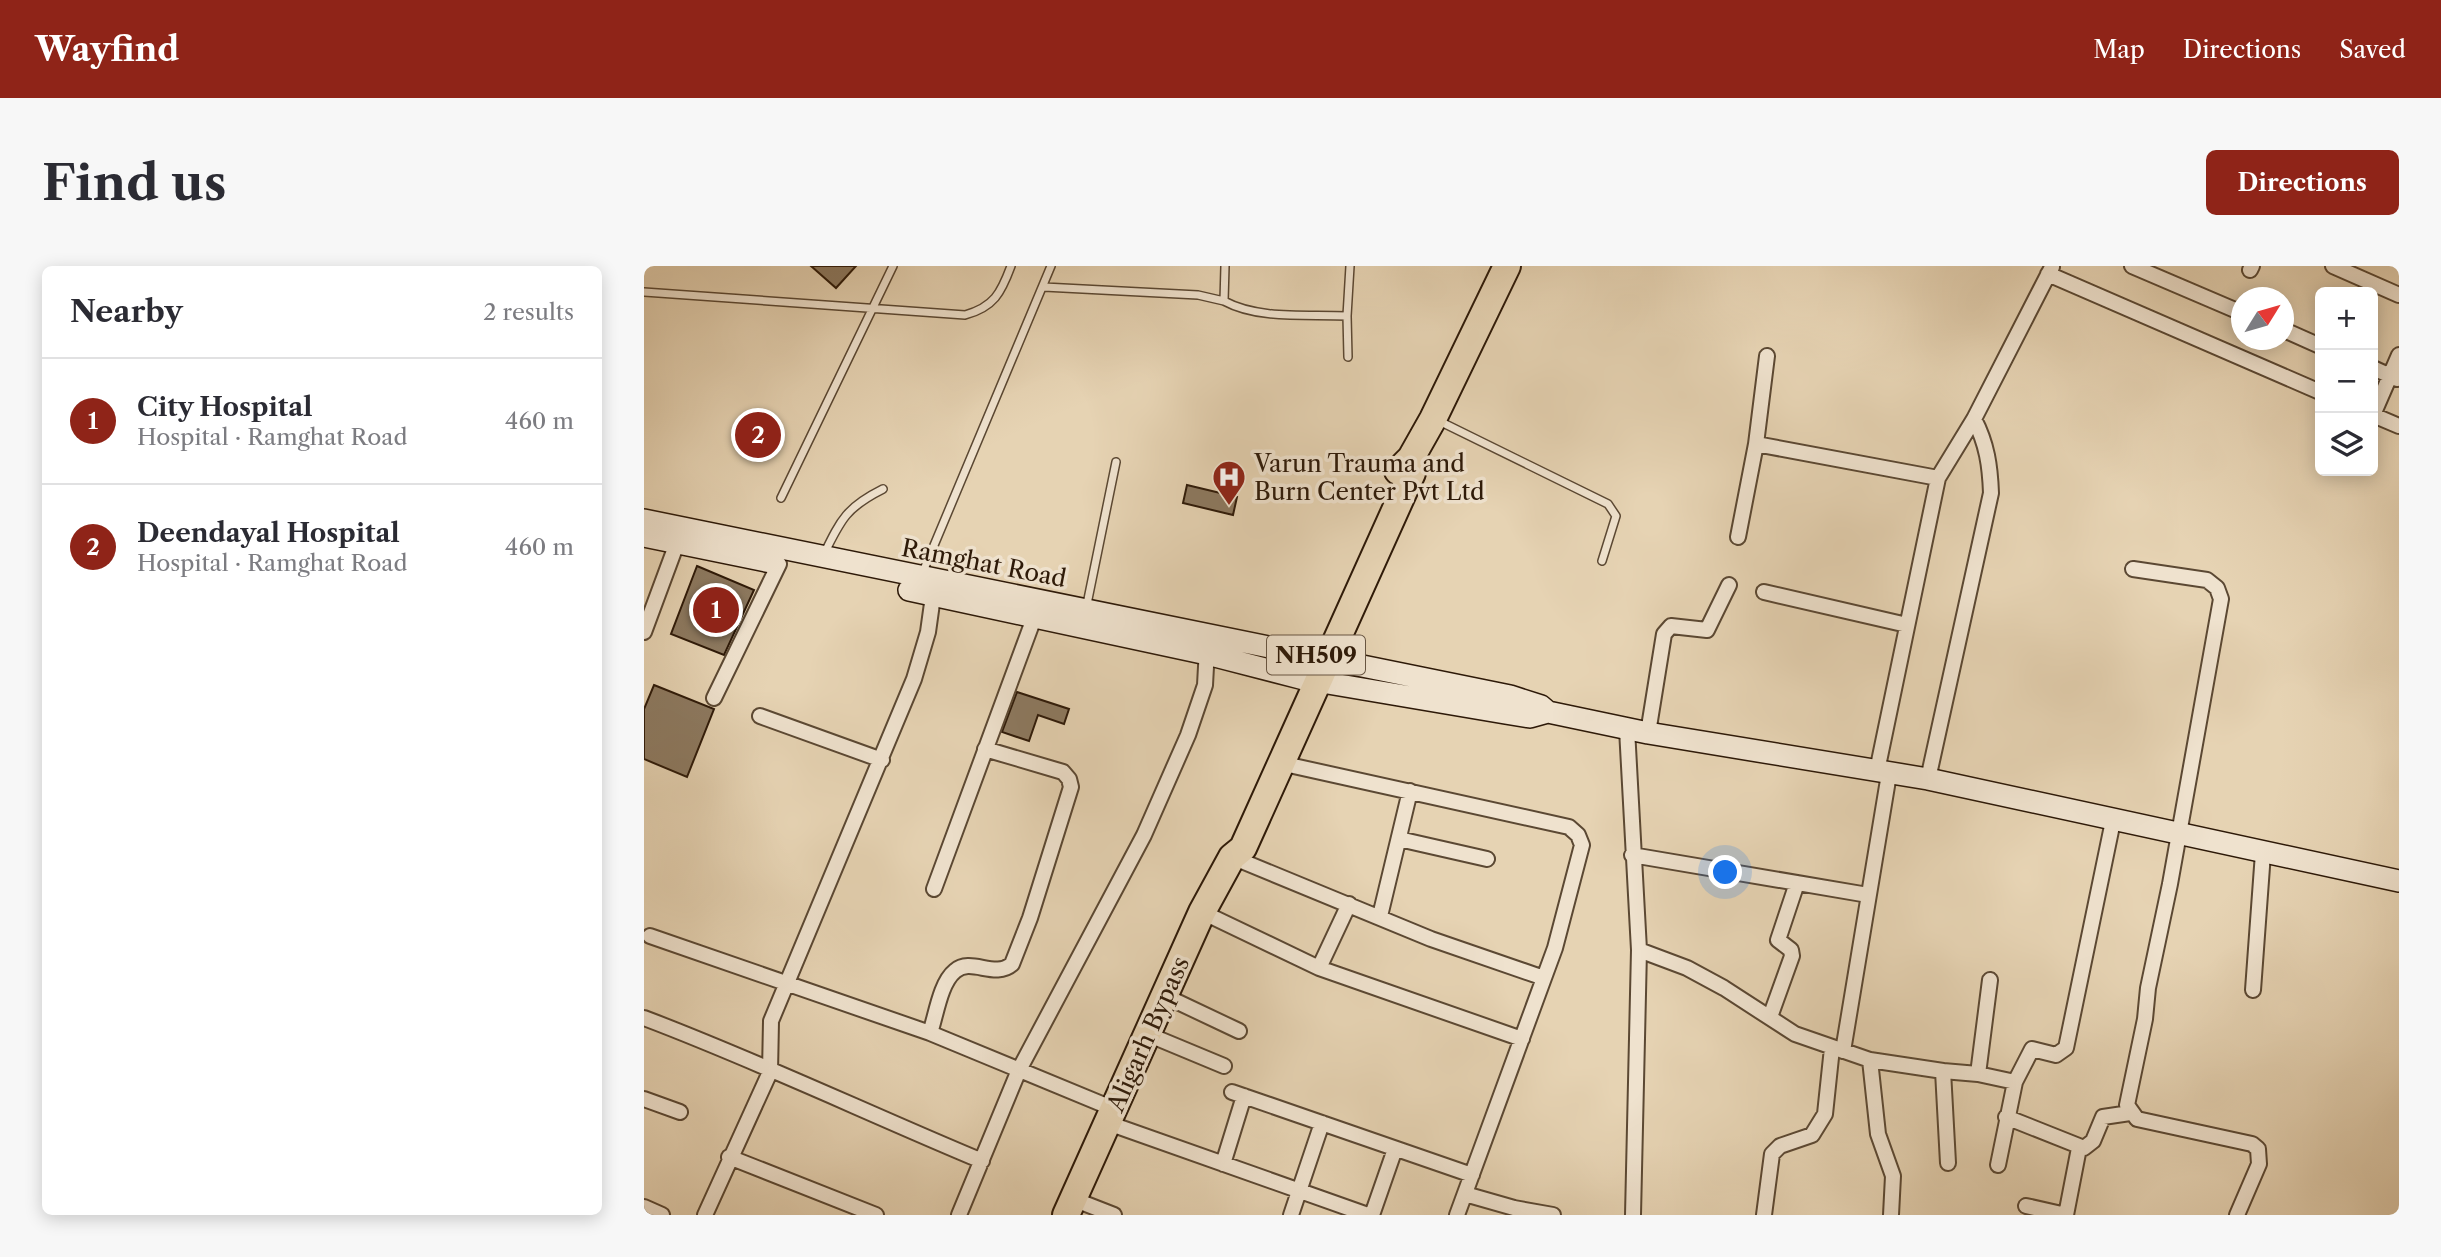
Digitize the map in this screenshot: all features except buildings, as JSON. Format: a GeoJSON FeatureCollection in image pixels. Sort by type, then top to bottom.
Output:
{"type":"FeatureCollection","features":[{"type":"Feature","properties":{"kind":"highway","name":"Aligarh Bypass"},"geometry":{"type":"LineString","coordinates":[[1233,855],[1228,843],[1317,669],[1412,473],[1411,458],[1507,266]]}},
{"type":"Feature","properties":{"kind":"highway","name":"Aligarh Bypass"},"geometry":{"type":"LineString","coordinates":[[1070,1207],[1102,1108],[1147,1034],[1202,912],[1233,855],[1243,848],[1317,669]]}},
{"type":"Feature","properties":{"kind":"main road","name":"Ramghat Road"},"geometry":{"type":"LineString","coordinates":[[644,520],[822,558],[1207,654],[1317,669]]}},
{"type":"Feature","properties":{"kind":"main road","name":"Ramghat Road"},"geometry":{"type":"LineString","coordinates":[[644,536],[779,564],[930,585]]}},
{"type":"Feature","properties":{"kind":"main road","name":"Ramghat Road"},"geometry":{"type":"LineString","coordinates":[[1037,610],[1086,609],[1209,633],[1317,669]]}},
{"type":"Feature","properties":{"kind":"main road"},"geometry":{"type":"LineString","coordinates":[[1317,669],[1510,696],[1541,706],[1548,712],[1638,731],[1928,779],[2399,881]]}},
{"type":"Feature","properties":{"kind":"street"},"geometry":{"type":"LineString","coordinates":[[2132,266],[2231,308]]}},
{"type":"Feature","properties":{"kind":"street"},"geometry":{"type":"LineString","coordinates":[[2333,266],[2355,271],[2399,295]]}},
{"type":"Feature","properties":{"kind":"street"},"geometry":{"type":"LineString","coordinates":[[1764,1215],[1772,1154],[1780,1146],[1812,1135],[1825,1114],[1868,895],[1883,773],[1906,625],[1938,478],[1974,419],[2050,270],[2315,390]]}},
{"type":"Feature","properties":{"kind":"street"},"geometry":{"type":"LineString","coordinates":[[2294,334],[2315,344]]}},
{"type":"Feature","properties":{"kind":"street"},"geometry":{"type":"LineString","coordinates":[[2399,355],[2395,378],[2373,415],[2399,426]]}},
{"type":"Feature","properties":{"kind":"street"},"geometry":{"type":"LineString","coordinates":[[1738,537],[1756,444],[1767,356]]}},
{"type":"Feature","properties":{"kind":"street"},"geometry":{"type":"LineString","coordinates":[[2378,370],[2395,378]]}},
{"type":"Feature","properties":{"kind":"street"},"geometry":{"type":"LineString","coordinates":[[1928,779],[1991,494],[1990,463],[1983,437],[1974,419]]}},
{"type":"Feature","properties":{"kind":"street"},"geometry":{"type":"LineString","coordinates":[[1756,444],[1938,478]]}},
{"type":"Feature","properties":{"kind":"street"},"geometry":{"type":"LineString","coordinates":[[644,632],[677,543]]}},
{"type":"Feature","properties":{"kind":"street"},"geometry":{"type":"LineString","coordinates":[[714,698],[779,564]]}},
{"type":"Feature","properties":{"kind":"street"},"geometry":{"type":"LineString","coordinates":[[2133,569],[2207,580],[2217,587],[2221,598],[2180,835],[2127,1105],[2130,1113],[2137,1119],[2252,1144],[2258,1149],[2259,1164],[2237,1215]]}},
{"type":"Feature","properties":{"kind":"street"},"geometry":{"type":"LineString","coordinates":[[705,1215],[769,1072],[771,1021],[914,679],[928,632],[930,585]]}},
{"type":"Feature","properties":{"kind":"street"},"geometry":{"type":"LineString","coordinates":[[1633,1215],[1639,950],[1633,855],[1638,731],[1664,634],[1671,626],[1707,630],[1729,585]]}},
{"type":"Feature","properties":{"kind":"street"},"geometry":{"type":"LineString","coordinates":[[1764,592],[1906,625]]}},
{"type":"Feature","properties":{"kind":"street"},"geometry":{"type":"LineString","coordinates":[[934,889],[1037,610]]}},
{"type":"Feature","properties":{"kind":"street"},"geometry":{"type":"LineString","coordinates":[[960,1215],[1019,1070],[1144,835],[1188,735],[1205,685],[1209,633]]}},
{"type":"Feature","properties":{"kind":"street"},"geometry":{"type":"LineString","coordinates":[[761,716],[882,760]]}},
{"type":"Feature","properties":{"kind":"street"},"geometry":{"type":"LineString","coordinates":[[930,1033],[948,978],[956,970],[967,966],[998,971],[1012,964],[1030,918],[1071,787],[1063,772],[985,749]]}},
{"type":"Feature","properties":{"kind":"street"},"geometry":{"type":"LineString","coordinates":[[1280,763],[1569,827],[1578,835],[1581,845],[1544,978],[1457,1215]]}},
{"type":"Feature","properties":{"kind":"street"},"geometry":{"type":"LineString","coordinates":[[1380,916],[1410,791]]}},
{"type":"Feature","properties":{"kind":"street"},"geometry":{"type":"LineString","coordinates":[[1997,1165],[2015,1082],[2032,1049],[2056,1055],[2063,1053],[2068,1043],[2113,821]]}},
{"type":"Feature","properties":{"kind":"street"},"geometry":{"type":"LineString","coordinates":[[1399,839],[1487,859]]}},
{"type":"Feature","properties":{"kind":"street"},"geometry":{"type":"LineString","coordinates":[[2253,990],[2263,853]]}},
{"type":"Feature","properties":{"kind":"street"},"geometry":{"type":"LineString","coordinates":[[1233,855],[1432,939],[1544,978]]}},
{"type":"Feature","properties":{"kind":"street"},"geometry":{"type":"LineString","coordinates":[[1633,855],[1868,895]]}},
{"type":"Feature","properties":{"kind":"street"},"geometry":{"type":"LineString","coordinates":[[1770,1017],[1792,956],[1791,950],[1778,940],[1797,883]]}},
{"type":"Feature","properties":{"kind":"street"},"geometry":{"type":"LineString","coordinates":[[1318,968],[1349,904]]}},
{"type":"Feature","properties":{"kind":"street"},"geometry":{"type":"LineString","coordinates":[[1202,912],[1318,968],[1522,1039]]}},
{"type":"Feature","properties":{"kind":"street"},"geometry":{"type":"LineString","coordinates":[[650,936],[930,1033],[1019,1070],[1223,1164],[1370,1215],[1395,1149]]}},
{"type":"Feature","properties":{"kind":"street"},"geometry":{"type":"LineString","coordinates":[[1639,950],[1687,968],[1796,1034],[1838,1050],[1870,1060],[1978,1074],[2015,1082]]}},
{"type":"Feature","properties":{"kind":"street"},"geometry":{"type":"LineString","coordinates":[[1978,1074],[1990,979]]}},
{"type":"Feature","properties":{"kind":"street"},"geometry":{"type":"LineString","coordinates":[[1165,996],[1239,1031]]}},
{"type":"Feature","properties":{"kind":"street"},"geometry":{"type":"LineString","coordinates":[[644,1018],[726,1050],[769,1072],[982,1161]]}},
{"type":"Feature","properties":{"kind":"street"},"geometry":{"type":"LineString","coordinates":[[1147,1034],[1224,1066]]}},
{"type":"Feature","properties":{"kind":"street"},"geometry":{"type":"LineString","coordinates":[[1870,1060],[1878,1134],[1893,1176],[1891,1215]]}},
{"type":"Feature","properties":{"kind":"street"},"geometry":{"type":"LineString","coordinates":[[1943,1071],[1948,1163]]}},
{"type":"Feature","properties":{"kind":"street"},"geometry":{"type":"LineString","coordinates":[[1223,1164],[1238,1094],[1472,1175]]}},
{"type":"Feature","properties":{"kind":"street"},"geometry":{"type":"LineString","coordinates":[[644,1099],[680,1112]]}},
{"type":"Feature","properties":{"kind":"street"},"geometry":{"type":"LineString","coordinates":[[2006,1117],[2080,1147],[2089,1146],[2103,1117],[2130,1113]]}},
{"type":"Feature","properties":{"kind":"street"},"geometry":{"type":"LineString","coordinates":[[1292,1215],[1322,1123]]}},
{"type":"Feature","properties":{"kind":"street"},"geometry":{"type":"LineString","coordinates":[[2026,1206],[2066,1215],[2080,1147]]}},
{"type":"Feature","properties":{"kind":"street"},"geometry":{"type":"LineString","coordinates":[[729,1157],[876,1215]]}},
{"type":"Feature","properties":{"kind":"street"},"geometry":{"type":"LineString","coordinates":[[1465,1194],[1514,1208],[1553,1215]]}},
{"type":"Feature","properties":{"kind":"street"},"geometry":{"type":"LineString","coordinates":[[644,1207],[662,1215]]}},
{"type":"Feature","properties":{"kind":"street"},"geometry":{"type":"LineString","coordinates":[[1070,1207],[1114,1215]]}},
{"type":"Feature","properties":{"kind":"lane"},"geometry":{"type":"LineString","coordinates":[[781,498],[893,266]]}},
{"type":"Feature","properties":{"kind":"lane"},"geometry":{"type":"LineString","coordinates":[[644,292],[965,315],[985,309],[1003,288],[1011,266]]}},
{"type":"Feature","properties":{"kind":"lane"},"geometry":{"type":"LineString","coordinates":[[930,585],[1051,266]]}},
{"type":"Feature","properties":{"kind":"lane"},"geometry":{"type":"LineString","coordinates":[[1224,266],[1224,301]]}},
{"type":"Feature","properties":{"kind":"lane"},"geometry":{"type":"LineString","coordinates":[[1348,357],[1350,266]]}},
{"type":"Feature","properties":{"kind":"lane"},"geometry":{"type":"LineString","coordinates":[[1044,287],[1198,295],[1250,311],[1347,316]]}},
{"type":"Feature","properties":{"kind":"lane"},"geometry":{"type":"LineString","coordinates":[[1433,418],[1608,504],[1616,516],[1602,561]]}},
{"type":"Feature","properties":{"kind":"lane"},"geometry":{"type":"LineString","coordinates":[[1086,609],[1116,463]]}},
{"type":"Feature","properties":{"kind":"lane"},"geometry":{"type":"LineString","coordinates":[[822,558],[842,517],[857,502],[883,489]]}},
{"type":"Feature","properties":{"kind":"place","name":"Deendayal Hospital"},"geometry":{"type":"Point","coordinates":[758,435]}},
{"type":"Feature","properties":{"kind":"place","name":"Varun Trauma and Burn Center Pvt Ltd"},"geometry":{"type":"Point","coordinates":[1229,507]}},
{"type":"Feature","properties":{"kind":"place","name":"City Hospital"},"geometry":{"type":"Point","coordinates":[716,610]}}]}
